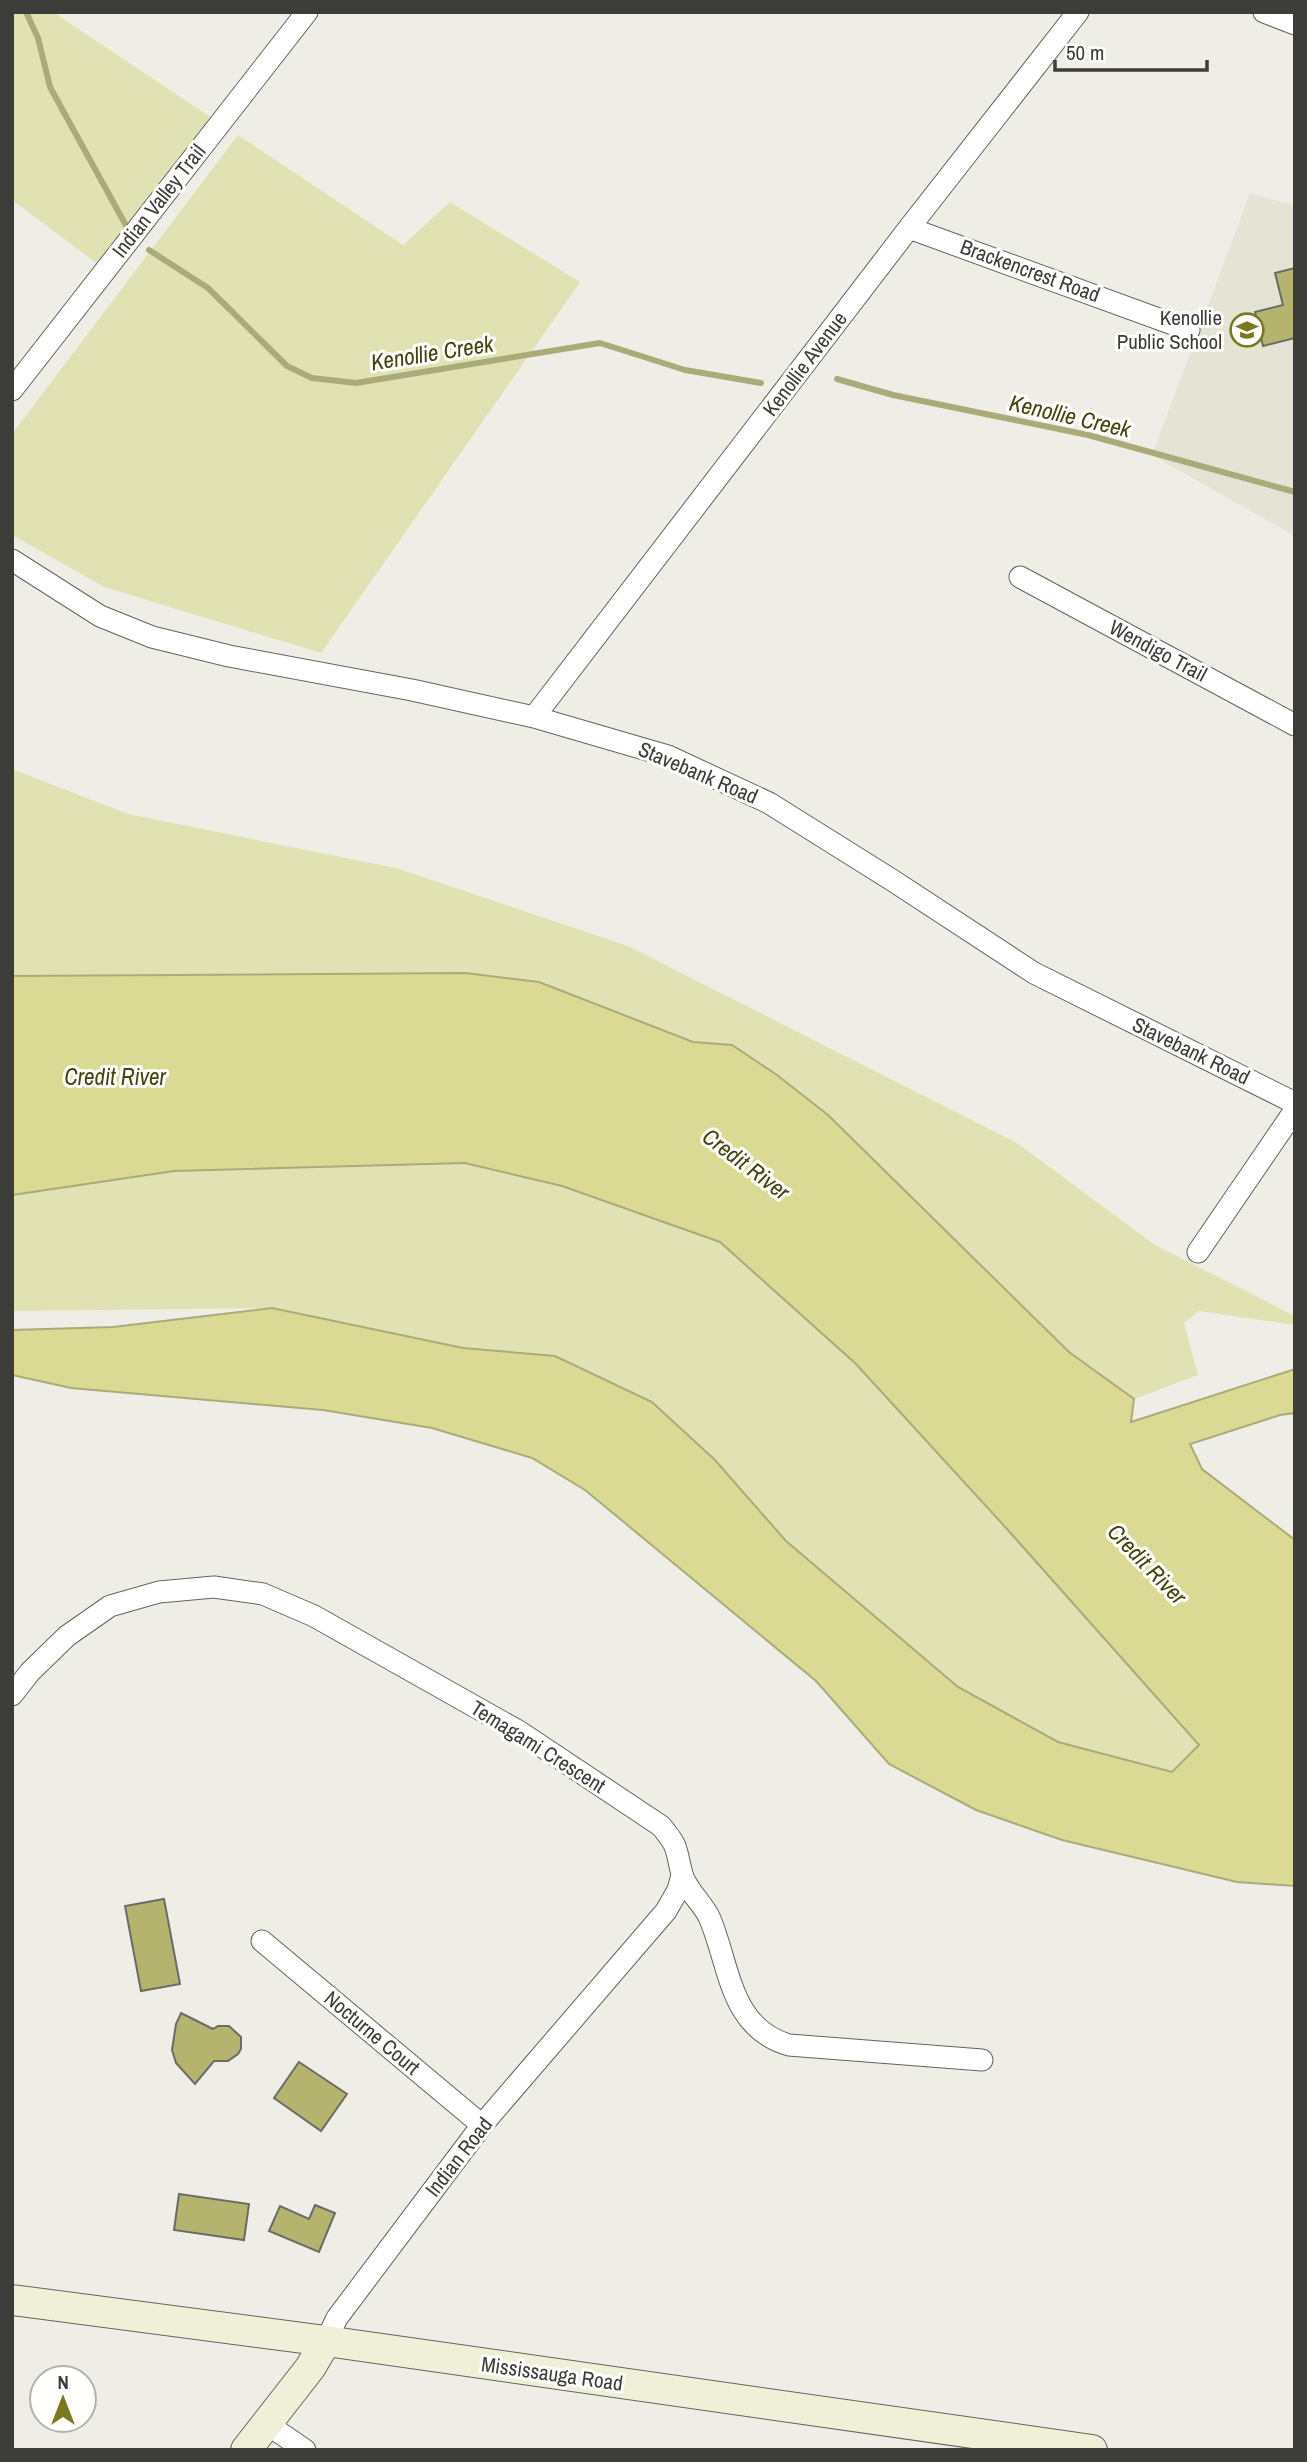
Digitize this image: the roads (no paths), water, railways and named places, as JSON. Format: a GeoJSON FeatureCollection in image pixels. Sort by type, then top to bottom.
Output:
{"type":"FeatureCollection","features":[{"type":"Feature","properties":{"kind":"main road","name":"Mississauga Road"},"geometry":{"type":"LineString","coordinates":[[12,2300],[326,2341],[1092,2450]]}},
{"type":"Feature","properties":{"kind":"main road","name":"Indian Road"},"geometry":{"type":"LineString","coordinates":[[246,2450],[310,2368],[326,2341]]}},
{"type":"Feature","properties":{"kind":"street","name":"Indian Valley Trail"},"geometry":{"type":"LineString","coordinates":[[12,390],[307,12]]}},
{"type":"Feature","properties":{"kind":"street","name":"Kenollie Avenue"},"geometry":{"type":"LineString","coordinates":[[534,717],[1078,12]]}},
{"type":"Feature","properties":{"kind":"street"},"geometry":{"type":"LineString","coordinates":[[1264,12],[1295,24]]}},
{"type":"Feature","properties":{"kind":"street","name":"Brackencrest Road"},"geometry":{"type":"LineString","coordinates":[[909,228],[1189,330]]}},
{"type":"Feature","properties":{"kind":"street","name":"Stavebank Road"},"geometry":{"type":"LineString","coordinates":[[12,560],[100,616],[152,636],[229,656],[412,690],[534,717],[668,756],[769,803],[1034,973],[1295,1103]]}},
{"type":"Feature","properties":{"kind":"street","name":"Wendigo Trail"},"geometry":{"type":"LineString","coordinates":[[1020,577],[1295,725]]}},
{"type":"Feature","properties":{"kind":"street"},"geometry":{"type":"LineString","coordinates":[[1198,1252],[1295,1110]]}},
{"type":"Feature","properties":{"kind":"street","name":"Temagami Crescent"},"geometry":{"type":"LineString","coordinates":[[12,1695],[30,1672],[67,1636],[110,1606],[159,1592],[214,1587],[263,1594],[314,1616],[520,1732],[661,1826],[676,1844],[682,1875],[710,1917],[738,2004],[759,2029],[777,2041],[789,2045],[982,2060]]}},
{"type":"Feature","properties":{"kind":"street","name":"Indian Road"},"geometry":{"type":"LineString","coordinates":[[326,2341],[337,2318],[482,2126],[666,1911],[678,1890],[682,1875]]}},
{"type":"Feature","properties":{"kind":"street","name":"Nocturne Court"},"geometry":{"type":"LineString","coordinates":[[262,1941],[482,2126]]}},
{"type":"Feature","properties":{"kind":"street"},"geometry":{"type":"LineString","coordinates":[[267,2424],[305,2450]]}},
{"type":"Feature","properties":{"kind":"water","name":"Credit River"},"geometry":{"type":"Polygon","coordinates":[[[465,973],[539,982],[693,1042],[732,1045],[777,1075],[828,1115],[1069,1352],[1134,1399],[1131,1422],[1295,1369],[1295,1413],[1280,1415],[1190,1444],[1202,1469],[1295,1540],[1295,1886],[1237,1882],[1062,1840],[976,1810],[889,1764],[816,1681],[585,1490],[532,1458],[432,1428],[323,1410],[71,1388],[12,1375],[12,1330],[113,1327],[272,1308],[463,1348],[555,1356],[652,1402],[715,1460],[786,1541],[958,1687],[1058,1742],[1172,1772],[1199,1745],[856,1364],[720,1242],[562,1186],[465,1163],[174,1171],[12,1195],[12,976],[465,973]]]}},
{"type":"Feature","properties":{"kind":"waterway","name":"Kenollie Creek"},"geometry":{"type":"LineString","coordinates":[[26,12],[38,38],[50,87],[129,231]]}},
{"type":"Feature","properties":{"kind":"waterway","name":"Kenollie Creek"},"geometry":{"type":"LineString","coordinates":[[149,250],[208,288],[287,366],[312,378],[356,383],[600,343],[685,370],[761,383]]}},
{"type":"Feature","properties":{"kind":"waterway","name":"Kenollie Creek"},"geometry":{"type":"LineString","coordinates":[[837,379],[893,395],[1088,435],[1295,492]]}},
{"type":"Feature","properties":{"kind":"place","name":"Kenollie Public School"},"geometry":{"type":"Point","coordinates":[1247,330]}}]}
